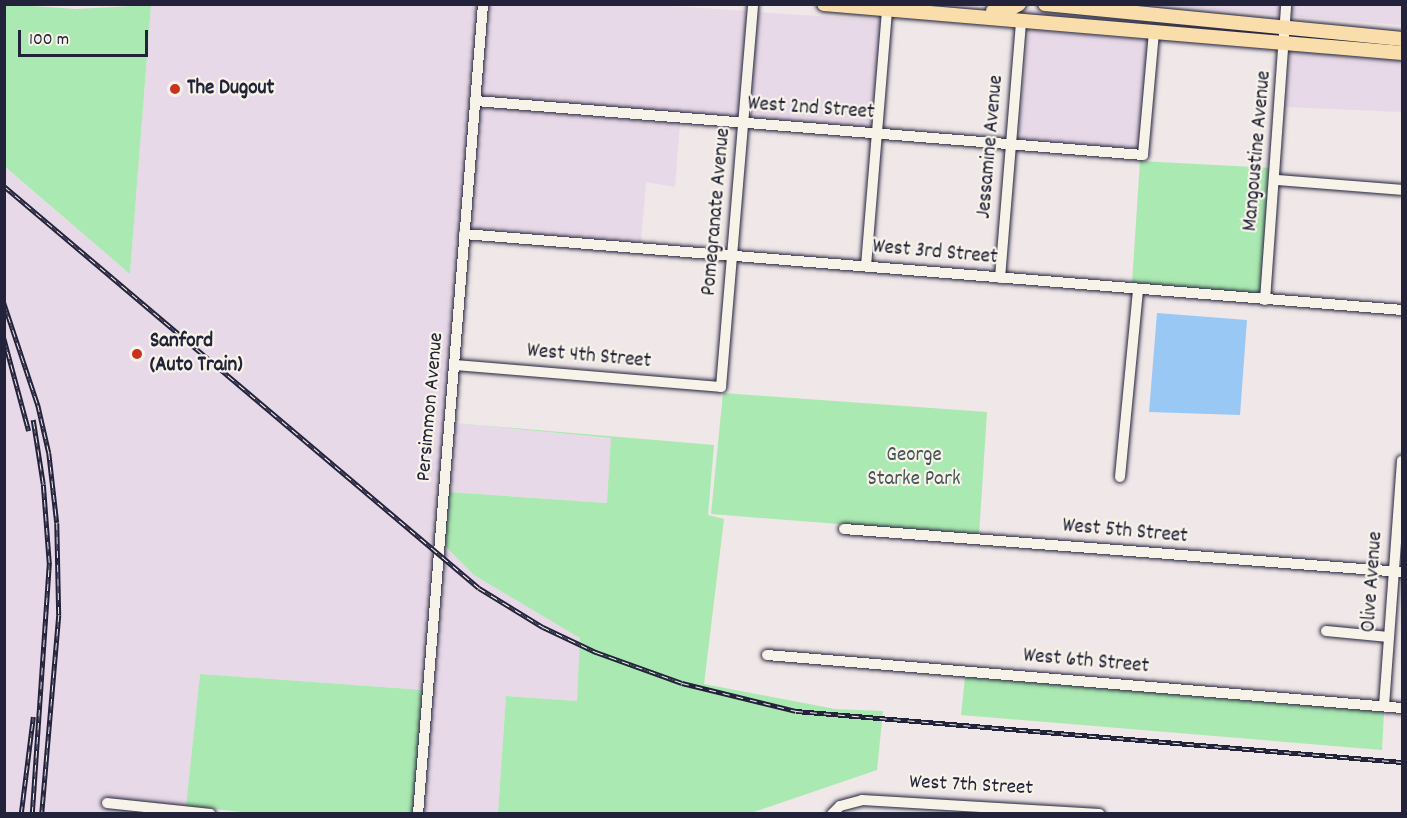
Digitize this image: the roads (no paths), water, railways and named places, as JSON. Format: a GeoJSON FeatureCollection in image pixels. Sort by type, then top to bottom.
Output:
{"type":"FeatureCollection","features":[{"type":"Feature","properties":{"kind":"main road"},"geometry":{"type":"LineString","coordinates":[[824,4],[1402,53]]}},
{"type":"Feature","properties":{"kind":"main road"},"geometry":{"type":"LineString","coordinates":[[955,14],[972,10],[1004,12],[1019,4]]}},
{"type":"Feature","properties":{"kind":"main road"},"geometry":{"type":"LineString","coordinates":[[1045,4],[1402,39]]}},
{"type":"Feature","properties":{"kind":"main road"},"geometry":{"type":"LineString","coordinates":[[1021,20],[1033,12],[1067,6]]}},
{"type":"Feature","properties":{"kind":"street","name":"Persimmon Avenue"},"geometry":{"type":"LineString","coordinates":[[418,813],[483,4]]}},
{"type":"Feature","properties":{"kind":"street","name":"Pomegranate Avenue"},"geometry":{"type":"LineString","coordinates":[[721,387],[753,4]]}},
{"type":"Feature","properties":{"kind":"street","name":"Mangoustine Avenue"},"geometry":{"type":"LineString","coordinates":[[1265,300],[1286,44],[1286,4]]}},
{"type":"Feature","properties":{"kind":"street"},"geometry":{"type":"LineString","coordinates":[[866,267],[888,8]]}},
{"type":"Feature","properties":{"kind":"street","name":"Jessamine Avenue"},"geometry":{"type":"LineString","coordinates":[[1000,278],[1021,20]]}},
{"type":"Feature","properties":{"kind":"street","name":"West 2nd Street"},"geometry":{"type":"LineString","coordinates":[[476,101],[1143,155],[1154,32]]}},
{"type":"Feature","properties":{"kind":"street"},"geometry":{"type":"LineString","coordinates":[[1276,180],[1402,190]]}},
{"type":"Feature","properties":{"kind":"street","name":"West 3rd Street"},"geometry":{"type":"LineString","coordinates":[[464,234],[1402,310]]}},
{"type":"Feature","properties":{"kind":"street"},"geometry":{"type":"LineString","coordinates":[[1120,477],[1138,289]]}},
{"type":"Feature","properties":{"kind":"street","name":"West 4th Street"},"geometry":{"type":"LineString","coordinates":[[454,365],[721,387]]}},
{"type":"Feature","properties":{"kind":"street","name":"Olive Avenue"},"geometry":{"type":"LineString","coordinates":[[1384,706],[1389,637],[1398,572],[1402,461]]}},
{"type":"Feature","properties":{"kind":"street","name":"West 5th Street"},"geometry":{"type":"LineString","coordinates":[[844,528],[1398,572]]}},
{"type":"Feature","properties":{"kind":"street"},"geometry":{"type":"LineString","coordinates":[[1326,631],[1389,637]]}},
{"type":"Feature","properties":{"kind":"street","name":"West 6th Street"},"geometry":{"type":"LineString","coordinates":[[767,655],[1402,708]]}},
{"type":"Feature","properties":{"kind":"street","name":"West 7th Street"},"geometry":{"type":"LineString","coordinates":[[832,813],[840,806],[862,800],[957,808],[1093,813]]}},
{"type":"Feature","properties":{"kind":"street"},"geometry":{"type":"LineString","coordinates":[[107,803],[210,813]]}},
{"type":"Feature","properties":{"kind":"water"},"geometry":{"type":"Polygon","coordinates":[[[1157,313],[1247,320],[1240,415],[1149,412],[1157,313]]]}},
{"type":"Feature","properties":{"kind":"railway"},"geometry":{"type":"LineString","coordinates":[[4,186],[479,588],[543,627],[596,652],[682,683],[796,711],[1402,762]]}},
{"type":"Feature","properties":{"kind":"railway"},"geometry":{"type":"LineString","coordinates":[[4,303],[38,405],[49,453],[57,523],[59,615],[42,814]]}},
{"type":"Feature","properties":{"kind":"railway"},"geometry":{"type":"LineString","coordinates":[[4,338],[29,431]]}},
{"type":"Feature","properties":{"kind":"railway"},"geometry":{"type":"LineString","coordinates":[[32,814],[49,563],[43,484],[33,420]]}},
{"type":"Feature","properties":{"kind":"railway"},"geometry":{"type":"LineString","coordinates":[[21,814],[33,717]]}},
{"type":"Feature","properties":{"kind":"place","name":"The Dugout"},"geometry":{"type":"Point","coordinates":[175,89]}},
{"type":"Feature","properties":{"kind":"place","name":"Sanford (Auto Train)"},"geometry":{"type":"Point","coordinates":[137,354]}},
{"type":"Feature","properties":{"kind":"park label","name":"George Starke Park"},"geometry":{"type":"Point","coordinates":[914,468]}}]}
